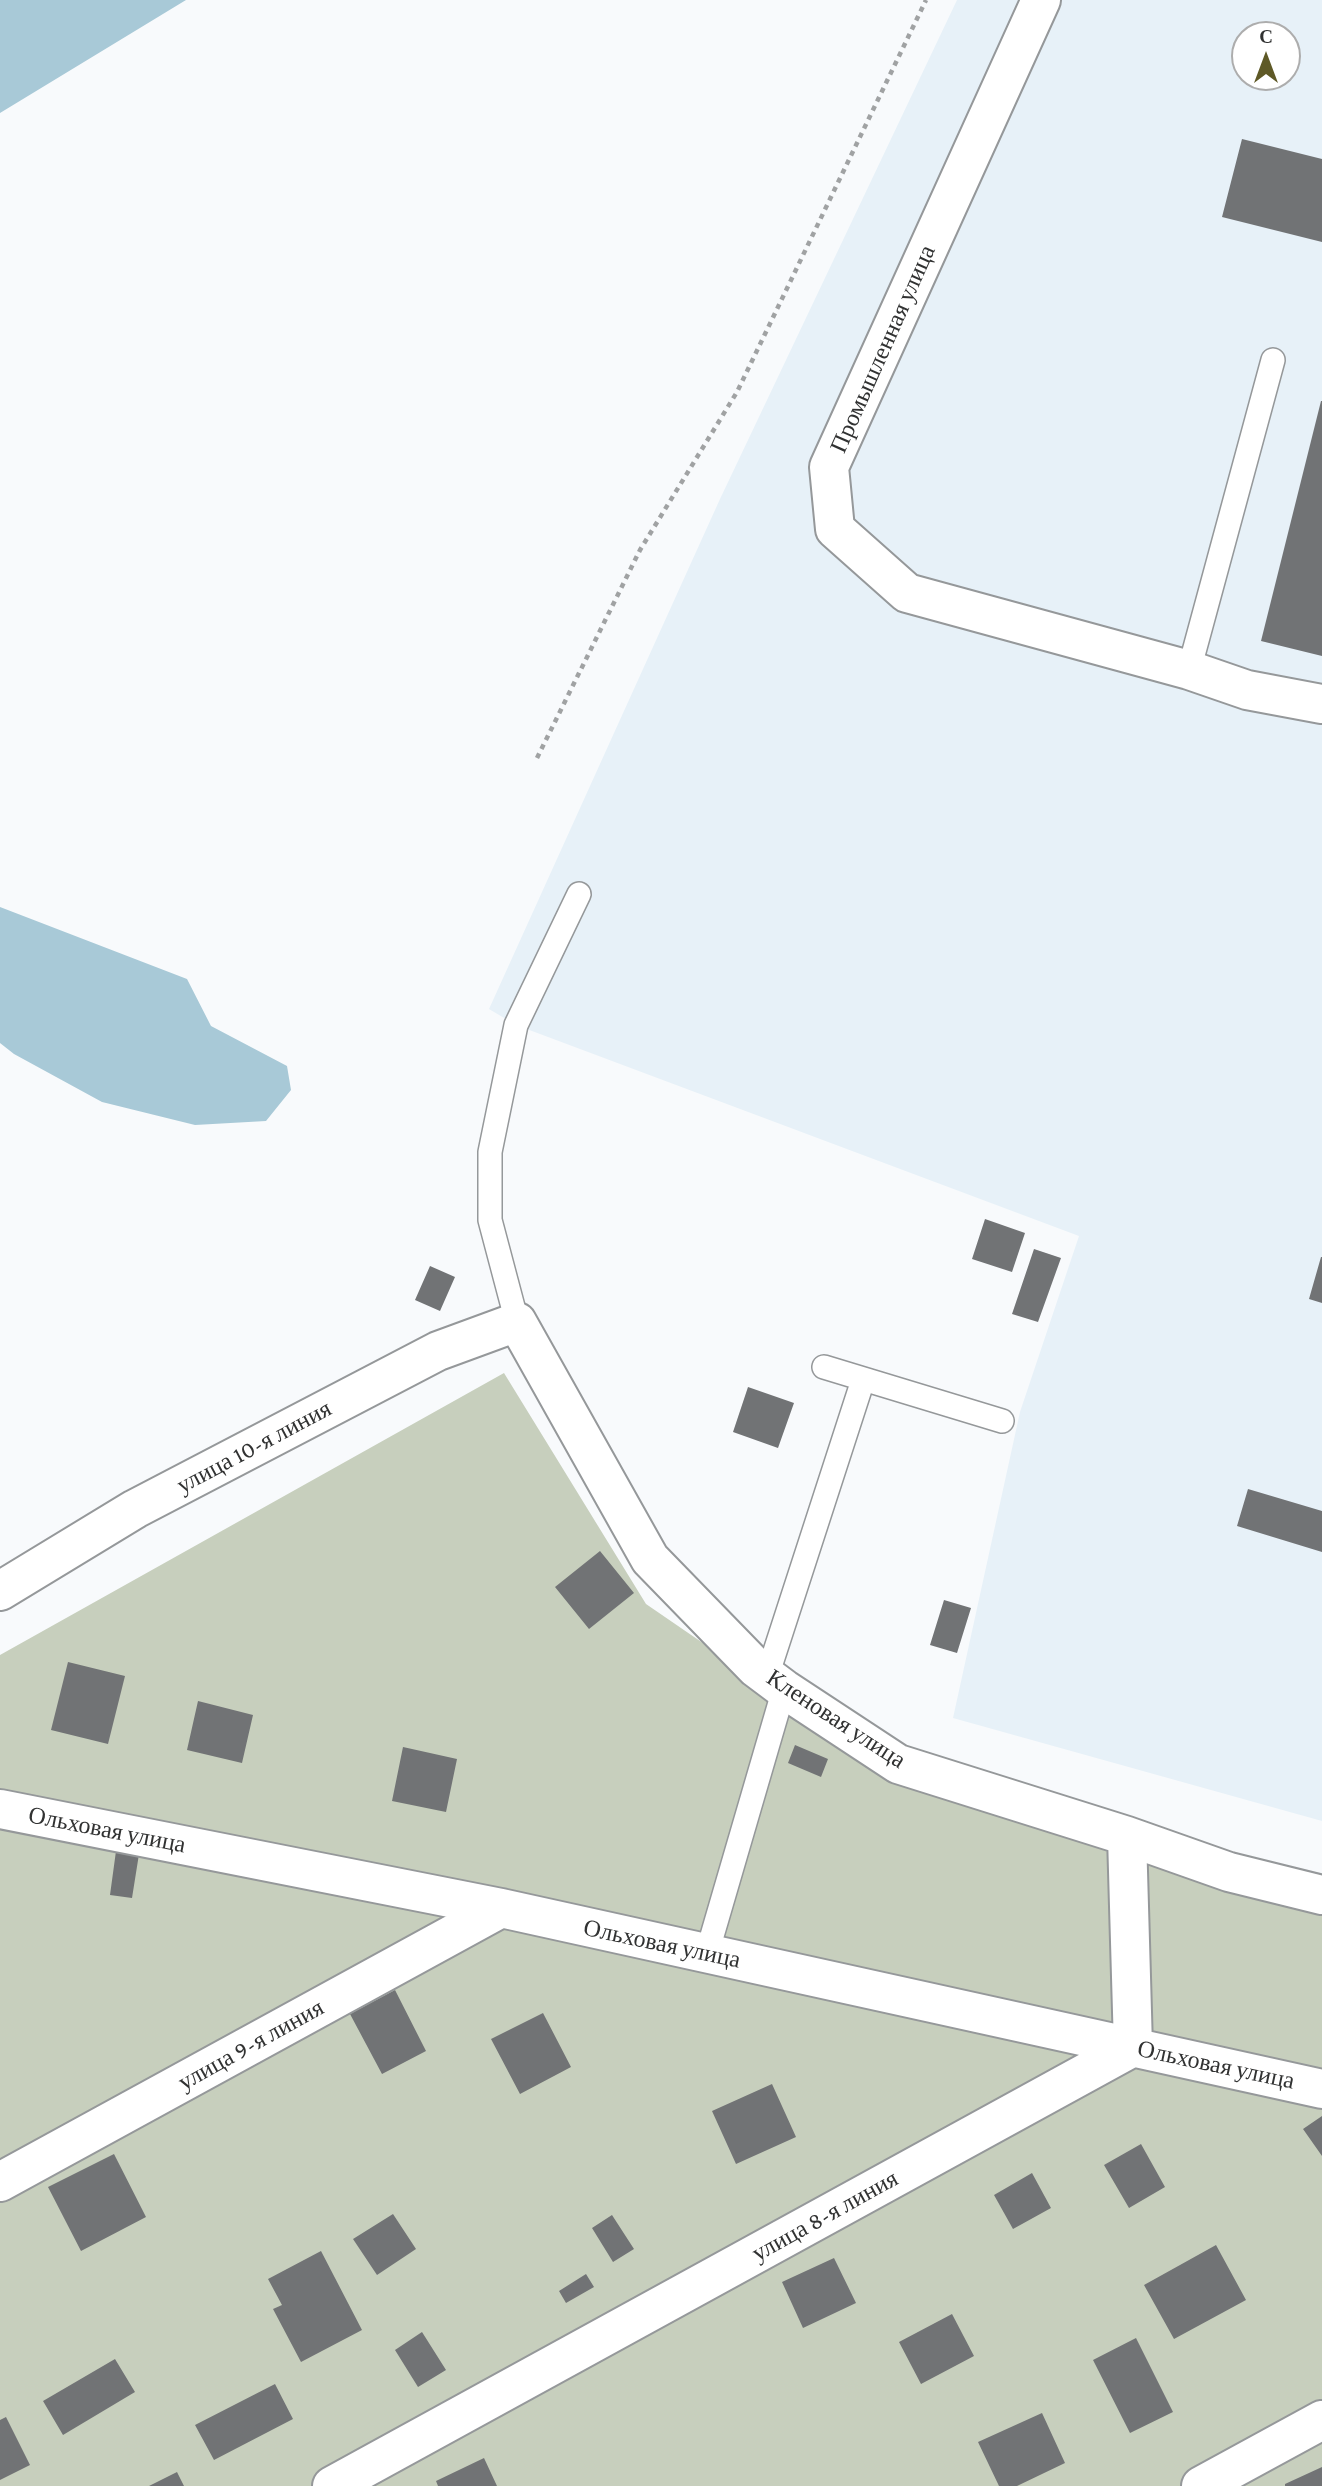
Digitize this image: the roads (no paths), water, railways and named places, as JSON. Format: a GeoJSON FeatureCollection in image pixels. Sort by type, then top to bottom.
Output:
{"type":"FeatureCollection","features":[{"type":"Feature","properties":{"kind":"street","name":"Промышленная улица"},"geometry":{"type":"LineString","coordinates":[[1041,0],[829,467],[835,529],[907,593],[1189,670],[1247,690],[1322,704]]}},
{"type":"Feature","properties":{"kind":"street","name":"улица 10-я линия"},"geometry":{"type":"LineString","coordinates":[[0,1591],[135,1509],[438,1351],[517,1322]]}},
{"type":"Feature","properties":{"kind":"street","name":"Кленовая улица"},"geometry":{"type":"LineString","coordinates":[[517,1322],[650,1559],[775,1682],[898,1764],[1127,1836],[1229,1872],[1322,1895]]}},
{"type":"Feature","properties":{"kind":"street","name":"Ольховая улица"},"geometry":{"type":"LineString","coordinates":[[0,1809],[501,1908],[1322,2089]]}},
{"type":"Feature","properties":{"kind":"street"},"geometry":{"type":"LineString","coordinates":[[1127,1836],[1132,2047]]}},
{"type":"Feature","properties":{"kind":"street","name":"улица 9-я линия"},"geometry":{"type":"LineString","coordinates":[[0,2182],[501,1908]]}},
{"type":"Feature","properties":{"kind":"street","name":"улица 8-я линия"},"geometry":{"type":"LineString","coordinates":[[332,2486],[1132,2047]]}},
{"type":"Feature","properties":{"kind":"street"},"geometry":{"type":"LineString","coordinates":[[1201,2486],[1322,2420]]}},
{"type":"Feature","properties":{"kind":"lane"},"geometry":{"type":"LineString","coordinates":[[1189,670],[1273,360]]}},
{"type":"Feature","properties":{"kind":"lane"},"geometry":{"type":"LineString","coordinates":[[517,1322],[490,1220],[490,1152],[516,1025],[579,894]]}},
{"type":"Feature","properties":{"kind":"lane"},"geometry":{"type":"LineString","coordinates":[[824,1367],[1002,1421]]}},
{"type":"Feature","properties":{"kind":"lane"},"geometry":{"type":"LineString","coordinates":[[707,1953],[775,1682],[863,1380]]}},
{"type":"Feature","properties":{"kind":"water"},"geometry":{"type":"Polygon","coordinates":[[[0,0],[186,0],[0,113],[0,0]]]}},
{"type":"Feature","properties":{"kind":"water"},"geometry":{"type":"Polygon","coordinates":[[[0,907],[187,979],[211,1026],[287,1066],[291,1090],[266,1121],[195,1125],[102,1102],[14,1054],[0,1043],[0,907]]]}}]}
